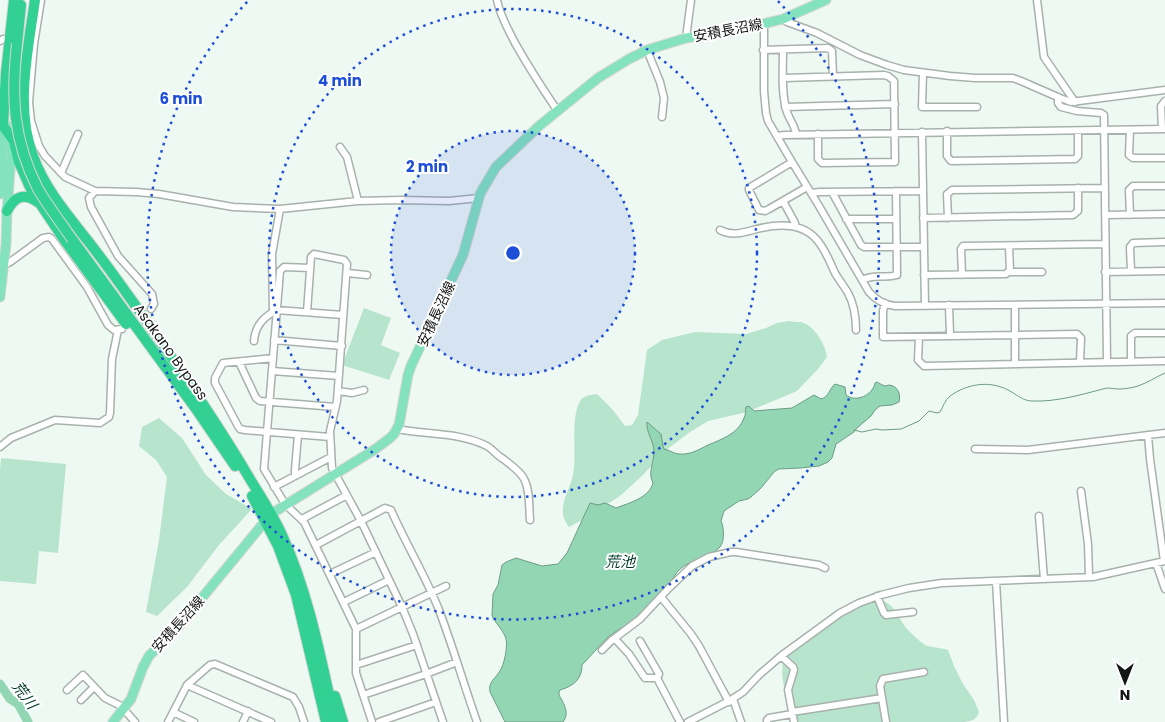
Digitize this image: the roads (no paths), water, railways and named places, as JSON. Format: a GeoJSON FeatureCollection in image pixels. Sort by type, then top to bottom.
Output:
{"type":"FeatureCollection","features":[{"type":"Feature","properties":{"kind":"highway"},"geometry":{"type":"LineString","coordinates":[[14,0],[4,41],[2,85],[7,129],[14,141],[26,180],[63,238],[117,312],[160,366],[171,375]]}},
{"type":"Feature","properties":{"kind":"highway","name":"Asakano Bypass"},"geometry":{"type":"LineString","coordinates":[[21,0],[13,96],[17,128],[27,163],[39,189],[72,239],[234,463],[268,517],[282,534],[308,609],[335,722]]}},
{"type":"Feature","properties":{"kind":"highway"},"geometry":{"type":"LineString","coordinates":[[7,129],[29,0]]}},
{"type":"Feature","properties":{"kind":"highway","name":"Asakano Bypass"},"geometry":{"type":"LineString","coordinates":[[35,0],[23,106],[29,126],[33,157],[53,195],[146,320],[221,430],[268,517],[296,594],[326,722]]}},
{"type":"Feature","properties":{"kind":"highway"},"geometry":{"type":"LineString","coordinates":[[7,211],[11,204],[20,197],[30,197],[40,203]]}},
{"type":"Feature","properties":{"kind":"highway"},"geometry":{"type":"LineString","coordinates":[[306,634],[308,658],[320,722]]}},
{"type":"Feature","properties":{"kind":"highway"},"geometry":{"type":"LineString","coordinates":[[316,641],[322,653],[343,722]]}},
{"type":"Feature","properties":{"kind":"main road","name":"安積長沼線"},"geometry":{"type":"LineString","coordinates":[[113,722],[132,696],[149,656],[174,631],[268,517],[285,504],[383,444],[394,434],[401,418],[411,366],[462,255],[484,186],[496,168],[522,141],[557,110],[598,78],[628,59],[647,50],[686,38],[734,31],[784,19],[826,0]]}},
{"type":"Feature","properties":{"kind":"main road"},"geometry":{"type":"LineString","coordinates":[[0,194],[1,149],[7,129]]}},
{"type":"Feature","properties":{"kind":"main road"},"geometry":{"type":"LineString","coordinates":[[0,297],[11,157],[7,129]]}},
{"type":"Feature","properties":{"kind":"street"},"geometry":{"type":"LineString","coordinates":[[41,0],[34,44],[29,126],[41,152],[64,177],[95,191],[159,194],[233,207],[280,209],[358,201],[449,201],[479,198]]}},
{"type":"Feature","properties":{"kind":"street"},"geometry":{"type":"LineString","coordinates":[[497,0],[500,14],[517,46],[557,110]]}},
{"type":"Feature","properties":{"kind":"street"},"geometry":{"type":"LineString","coordinates":[[686,38],[691,0]]}},
{"type":"Feature","properties":{"kind":"street"},"geometry":{"type":"LineString","coordinates":[[1037,0],[1044,57],[1074,102]]}},
{"type":"Feature","properties":{"kind":"street"},"geometry":{"type":"LineString","coordinates":[[784,19],[787,22],[818,33],[872,60],[901,70],[976,78],[1013,78],[1074,102],[1165,90]]}},
{"type":"Feature","properties":{"kind":"street"},"geometry":{"type":"LineString","coordinates":[[764,24],[764,91],[768,121],[872,296],[895,306],[1165,302]]}},
{"type":"Feature","properties":{"kind":"street"},"geometry":{"type":"LineString","coordinates":[[763,50],[826,48],[832,51],[833,76]]}},
{"type":"Feature","properties":{"kind":"street"},"geometry":{"type":"LineString","coordinates":[[647,50],[660,82],[664,98],[662,117]]}},
{"type":"Feature","properties":{"kind":"street"},"geometry":{"type":"LineString","coordinates":[[783,50],[785,107],[796,134]]}},
{"type":"Feature","properties":{"kind":"street"},"geometry":{"type":"LineString","coordinates":[[923,73],[922,108],[977,107]]}},
{"type":"Feature","properties":{"kind":"street"},"geometry":{"type":"LineString","coordinates":[[783,78],[884,75],[894,81],[895,162],[822,163],[818,159],[818,134]]}},
{"type":"Feature","properties":{"kind":"street"},"geometry":{"type":"LineString","coordinates":[[1058,97],[1058,103],[1061,107],[1104,115],[1107,362]]}},
{"type":"Feature","properties":{"kind":"street"},"geometry":{"type":"LineString","coordinates":[[777,136],[947,131],[1163,129],[1161,106],[1165,101]]}},
{"type":"Feature","properties":{"kind":"street"},"geometry":{"type":"LineString","coordinates":[[785,107],[895,104]]}},
{"type":"Feature","properties":{"kind":"street"},"geometry":{"type":"LineString","coordinates":[[7,129],[29,126]]}},
{"type":"Feature","properties":{"kind":"street"},"geometry":{"type":"LineString","coordinates":[[1130,130],[1129,155],[1133,158],[1165,158]]}},
{"type":"Feature","properties":{"kind":"street"},"geometry":{"type":"LineString","coordinates":[[947,131],[947,156],[951,161],[1075,159],[1078,156],[1078,131]]}},
{"type":"Feature","properties":{"kind":"street"},"geometry":{"type":"LineString","coordinates":[[922,132],[925,306]]}},
{"type":"Feature","properties":{"kind":"street"},"geometry":{"type":"LineString","coordinates":[[60,173],[78,134]]}},
{"type":"Feature","properties":{"kind":"street"},"geometry":{"type":"LineString","coordinates":[[340,147],[347,157],[358,201]]}},
{"type":"Feature","properties":{"kind":"street"},"geometry":{"type":"LineString","coordinates":[[792,162],[749,188],[759,210],[765,211],[809,190],[815,192],[923,191]]}},
{"type":"Feature","properties":{"kind":"street"},"geometry":{"type":"LineString","coordinates":[[1130,215],[1129,190],[1133,186],[1165,186]]}},
{"type":"Feature","properties":{"kind":"street"},"geometry":{"type":"LineString","coordinates":[[923,218],[1073,216],[1078,211],[1078,188]]}},
{"type":"Feature","properties":{"kind":"street"},"geometry":{"type":"LineString","coordinates":[[948,218],[948,194],[952,190],[1104,188]]}},
{"type":"Feature","properties":{"kind":"street"},"geometry":{"type":"LineString","coordinates":[[95,191],[90,196],[91,207],[118,256],[152,294],[154,304],[151,309]]}},
{"type":"Feature","properties":{"kind":"street"},"geometry":{"type":"LineString","coordinates":[[862,280],[871,276],[893,276],[897,274],[896,191]]}},
{"type":"Feature","properties":{"kind":"street"},"geometry":{"type":"LineString","coordinates":[[832,192],[861,245],[864,247],[924,247]]}},
{"type":"Feature","properties":{"kind":"street"},"geometry":{"type":"LineString","coordinates":[[783,201],[795,223],[795,227]]}},
{"type":"Feature","properties":{"kind":"street"},"geometry":{"type":"LineString","coordinates":[[275,312],[272,254],[280,209]]}},
{"type":"Feature","properties":{"kind":"street"},"geometry":{"type":"LineString","coordinates":[[1105,215],[1165,214]]}},
{"type":"Feature","properties":{"kind":"street"},"geometry":{"type":"LineString","coordinates":[[846,219],[896,219]]}},
{"type":"Feature","properties":{"kind":"street"},"geometry":{"type":"LineString","coordinates":[[720,230],[734,234],[772,225],[795,227],[808,232],[821,245],[837,277],[848,292],[856,318],[856,330]]}},
{"type":"Feature","properties":{"kind":"street"},"geometry":{"type":"LineString","coordinates":[[0,447],[11,438],[55,420],[97,423],[106,419],[110,412],[112,359],[120,330],[113,329],[108,325],[87,287],[51,238],[43,238],[2,267]]}},
{"type":"Feature","properties":{"kind":"street"},"geometry":{"type":"LineString","coordinates":[[1131,271],[1130,247],[1133,243],[1165,242]]}},
{"type":"Feature","properties":{"kind":"street"},"geometry":{"type":"LineString","coordinates":[[962,275],[961,249],[963,246],[1105,244]]}},
{"type":"Feature","properties":{"kind":"street"},"geometry":{"type":"LineString","coordinates":[[1008,272],[1010,270],[1009,246]]}},
{"type":"Feature","properties":{"kind":"street"},"geometry":{"type":"LineString","coordinates":[[307,312],[311,257],[314,254],[344,260],[347,264],[342,346],[337,393],[330,431],[332,468],[361,521],[402,607],[444,722]]}},
{"type":"Feature","properties":{"kind":"street"},"geometry":{"type":"LineString","coordinates":[[310,268],[284,266],[280,271],[275,312],[264,469],[285,504],[302,519],[356,629],[356,676],[372,722]]}},
{"type":"Feature","properties":{"kind":"street"},"geometry":{"type":"LineString","coordinates":[[1105,272],[1165,271]]}},
{"type":"Feature","properties":{"kind":"street"},"geometry":{"type":"LineString","coordinates":[[924,275],[1042,272]]}},
{"type":"Feature","properties":{"kind":"street"},"geometry":{"type":"LineString","coordinates":[[346,273],[367,275]]}},
{"type":"Feature","properties":{"kind":"street"},"geometry":{"type":"LineString","coordinates":[[885,303],[883,311],[883,337],[1077,334],[1081,338],[1080,362]]}},
{"type":"Feature","properties":{"kind":"street"},"geometry":{"type":"LineString","coordinates":[[949,305],[950,335]]}},
{"type":"Feature","properties":{"kind":"street"},"geometry":{"type":"LineString","coordinates":[[1015,305],[1016,364]]}},
{"type":"Feature","properties":{"kind":"street"},"geometry":{"type":"LineString","coordinates":[[254,341],[255,333],[263,320],[275,312],[343,315]]}},
{"type":"Feature","properties":{"kind":"street"},"geometry":{"type":"LineString","coordinates":[[1131,361],[1130,336],[1135,333],[1165,333]]}},
{"type":"Feature","properties":{"kind":"street"},"geometry":{"type":"LineString","coordinates":[[919,337],[918,360],[924,366],[1165,361]]}},
{"type":"Feature","properties":{"kind":"street"},"geometry":{"type":"LineString","coordinates":[[274,340],[342,346]]}},
{"type":"Feature","properties":{"kind":"street"},"geometry":{"type":"LineString","coordinates":[[273,358],[224,364],[215,378],[215,383],[240,429],[330,437]]}},
{"type":"Feature","properties":{"kind":"street"},"geometry":{"type":"LineString","coordinates":[[239,362],[257,399],[261,402],[335,407]]}},
{"type":"Feature","properties":{"kind":"street"},"geometry":{"type":"LineString","coordinates":[[272,371],[339,376]]}},
{"type":"Feature","properties":{"kind":"street"},"geometry":{"type":"LineString","coordinates":[[337,393],[352,393],[364,390]]}},
{"type":"Feature","properties":{"kind":"street"},"geometry":{"type":"LineString","coordinates":[[337,393],[357,397]]}},
{"type":"Feature","properties":{"kind":"street"},"geometry":{"type":"LineString","coordinates":[[397,429],[457,436],[490,448],[508,462],[524,479],[528,492],[530,520]]}},
{"type":"Feature","properties":{"kind":"street"},"geometry":{"type":"LineString","coordinates":[[975,449],[1028,450],[1165,433]]}},
{"type":"Feature","properties":{"kind":"street"},"geometry":{"type":"LineString","coordinates":[[295,476],[298,435]]}},
{"type":"Feature","properties":{"kind":"street"},"geometry":{"type":"LineString","coordinates":[[688,722],[700,719],[743,692],[781,656],[840,613],[877,596],[922,585],[1089,577],[1165,561],[1148,435]]}},
{"type":"Feature","properties":{"kind":"street"},"geometry":{"type":"LineString","coordinates":[[274,487],[331,457]]}},
{"type":"Feature","properties":{"kind":"street"},"geometry":{"type":"LineString","coordinates":[[1081,491],[1087,537],[1089,577]]}},
{"type":"Feature","properties":{"kind":"street"},"geometry":{"type":"LineString","coordinates":[[302,519],[347,495]]}},
{"type":"Feature","properties":{"kind":"street"},"geometry":{"type":"LineString","coordinates":[[316,545],[385,508],[392,510],[438,609],[477,722]]}},
{"type":"Feature","properties":{"kind":"street"},"geometry":{"type":"LineString","coordinates":[[1039,516],[1044,579]]}},
{"type":"Feature","properties":{"kind":"street"},"geometry":{"type":"LineString","coordinates":[[330,574],[376,552]]}},
{"type":"Feature","properties":{"kind":"street"},"geometry":{"type":"LineString","coordinates":[[602,650],[640,620],[692,566],[709,557],[736,552],[819,565],[825,568]]}},
{"type":"Feature","properties":{"kind":"street"},"geometry":{"type":"LineString","coordinates":[[1156,563],[1165,589]]}},
{"type":"Feature","properties":{"kind":"street"},"geometry":{"type":"LineString","coordinates":[[344,602],[390,580]]}},
{"type":"Feature","properties":{"kind":"street"},"geometry":{"type":"LineString","coordinates":[[996,581],[1004,722]]}},
{"type":"Feature","properties":{"kind":"street"},"geometry":{"type":"LineString","coordinates":[[356,629],[446,586]]}},
{"type":"Feature","properties":{"kind":"street"},"geometry":{"type":"LineString","coordinates":[[877,596],[886,615],[913,612]]}},
{"type":"Feature","properties":{"kind":"street"},"geometry":{"type":"LineString","coordinates":[[661,597],[699,646],[731,700],[741,722]]}},
{"type":"Feature","properties":{"kind":"street"},"geometry":{"type":"LineString","coordinates":[[615,639],[629,654],[645,678],[658,678]]}},
{"type":"Feature","properties":{"kind":"street"},"geometry":{"type":"LineString","coordinates":[[640,641],[659,674],[658,678],[680,722]]}},
{"type":"Feature","properties":{"kind":"street"},"geometry":{"type":"LineString","coordinates":[[356,665],[417,645]]}},
{"type":"Feature","properties":{"kind":"street"},"geometry":{"type":"LineString","coordinates":[[781,656],[794,670],[788,690],[794,722]]}},
{"type":"Feature","properties":{"kind":"street"},"geometry":{"type":"LineString","coordinates":[[363,695],[457,662]]}},
{"type":"Feature","properties":{"kind":"street"},"geometry":{"type":"LineString","coordinates":[[168,722],[188,685],[210,665],[216,664],[293,697],[304,722]]}},
{"type":"Feature","properties":{"kind":"street"},"geometry":{"type":"LineString","coordinates":[[886,722],[880,685],[883,679],[924,672]]}},
{"type":"Feature","properties":{"kind":"street"},"geometry":{"type":"LineString","coordinates":[[67,690],[83,675],[106,699],[121,706],[135,722]]}},
{"type":"Feature","properties":{"kind":"street"},"geometry":{"type":"LineString","coordinates":[[188,685],[271,722]]}},
{"type":"Feature","properties":{"kind":"street"},"geometry":{"type":"LineString","coordinates":[[81,700],[94,687]]}},
{"type":"Feature","properties":{"kind":"street"},"geometry":{"type":"LineString","coordinates":[[767,722],[769,718],[792,713],[882,698]]}},
{"type":"Feature","properties":{"kind":"street"},"geometry":{"type":"LineString","coordinates":[[379,722],[436,702]]}},
{"type":"Feature","properties":{"kind":"street"},"geometry":{"type":"LineString","coordinates":[[173,712],[194,722]]}},
{"type":"Feature","properties":{"kind":"street"},"geometry":{"type":"LineString","coordinates":[[243,722],[248,712]]}},
{"type":"Feature","properties":{"kind":"water","name":"荒池"},"geometry":{"type":"Polygon","coordinates":[[[877,382],[897,389],[900,396],[899,402],[880,406],[875,410],[854,432],[836,444],[832,458],[828,462],[819,466],[779,469],[751,497],[739,501],[724,511],[721,521],[723,538],[720,547],[711,554],[680,569],[666,588],[640,615],[601,644],[582,665],[579,678],[560,690],[559,695],[566,712],[563,722],[505,722],[490,692],[491,683],[501,668],[506,651],[505,636],[492,615],[493,594],[498,585],[502,565],[516,558],[542,566],[558,564],[567,553],[590,503],[598,505],[605,503],[616,508],[647,493],[653,483],[651,471],[654,450],[647,422],[661,434],[664,449],[677,454],[687,454],[719,441],[734,432],[741,424],[746,407],[749,406],[754,411],[792,408],[814,395],[821,399],[824,398],[835,384],[845,387],[846,395],[859,398],[868,394],[877,382]]]}},
{"type":"Feature","properties":{"kind":"waterway"},"geometry":{"type":"LineString","coordinates":[[854,430],[862,432],[876,429],[901,429],[919,421],[929,411],[940,412],[950,396],[971,386],[993,385],[1008,390],[1026,400],[1041,401],[1068,398],[1105,388],[1121,389],[1133,387],[1165,373]]}},
{"type":"Feature","properties":{"kind":"waterway","name":"荒川"},"geometry":{"type":"LineString","coordinates":[[0,684],[10,699],[18,704],[28,722]]}}]}
